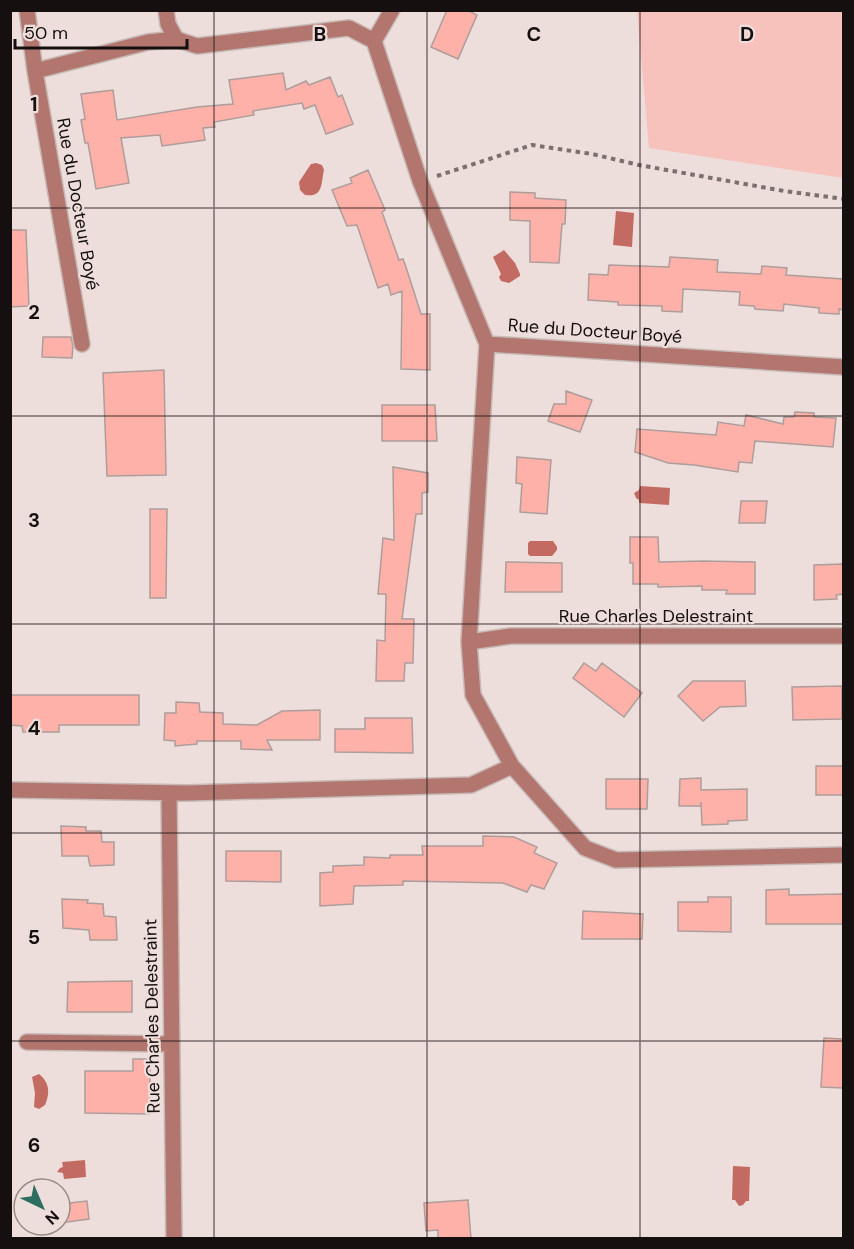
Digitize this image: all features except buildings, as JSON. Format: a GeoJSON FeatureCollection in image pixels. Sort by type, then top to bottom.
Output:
{"type":"FeatureCollection","features":[{"type":"Feature","properties":{"kind":"street","name":"Rue du Docteur Boyé"},"geometry":{"type":"LineString","coordinates":[[27,10],[35,71],[82,344]]}},
{"type":"Feature","properties":{"kind":"street"},"geometry":{"type":"LineString","coordinates":[[166,10],[168,24],[176,39]]}},
{"type":"Feature","properties":{"kind":"street"},"geometry":{"type":"LineString","coordinates":[[35,71],[148,42],[176,39],[197,46],[349,28],[374,41],[392,10]]}},
{"type":"Feature","properties":{"kind":"street","name":"Rue du Docteur Boyé"},"geometry":{"type":"LineString","coordinates":[[374,41],[420,181],[487,344],[843,367]]}},
{"type":"Feature","properties":{"kind":"street"},"geometry":{"type":"LineString","coordinates":[[487,344],[469,642],[473,695],[512,766],[585,848],[616,860],[843,855]]}},
{"type":"Feature","properties":{"kind":"street","name":"Rue Charles Delestraint"},"geometry":{"type":"LineString","coordinates":[[469,642],[511,636],[843,636]]}},
{"type":"Feature","properties":{"kind":"street"},"geometry":{"type":"LineString","coordinates":[[10,790],[169,793],[471,785],[512,766]]}},
{"type":"Feature","properties":{"kind":"street","name":"Rue Charles Delestraint"},"geometry":{"type":"LineString","coordinates":[[169,793],[174,1239]]}},
{"type":"Feature","properties":{"kind":"street"},"geometry":{"type":"LineString","coordinates":[[27,1042],[172,1044]]}},
{"type":"Feature","properties":{"kind":"path"},"geometry":{"type":"LineString","coordinates":[[420,181],[532,145],[592,154],[639,165],[773,189],[843,199]]}},
{"type":"Feature","properties":{"kind":"shaded area"},"geometry":{"type":"Polygon","coordinates":[[[637,11],[843,11],[843,178],[649,148],[637,11]]]}},
{"type":"Feature","properties":{"kind":"shaded area"},"geometry":{"type":"Polygon","coordinates":[[[311,164],[322,165],[324,170],[319,192],[305,195],[300,190],[299,182],[311,164]]]}},
{"type":"Feature","properties":{"kind":"shaded area"},"geometry":{"type":"Polygon","coordinates":[[[616,211],[634,213],[632,247],[613,245],[616,211]]]}},
{"type":"Feature","properties":{"kind":"shaded area"},"geometry":{"type":"Polygon","coordinates":[[[504,250],[515,263],[520,274],[509,283],[501,281],[499,277],[501,274],[493,257],[504,250]]]}},
{"type":"Feature","properties":{"kind":"shaded area"},"geometry":{"type":"Polygon","coordinates":[[[640,486],[670,488],[669,505],[639,503],[634,493],[639,490],[640,486]]]}},
{"type":"Feature","properties":{"kind":"shaded area"},"geometry":{"type":"Polygon","coordinates":[[[530,541],[553,541],[557,550],[552,556],[530,556],[528,543],[530,541]]]}},
{"type":"Feature","properties":{"kind":"shaded area"},"geometry":{"type":"Polygon","coordinates":[[[39,1074],[47,1085],[48,1096],[45,1105],[39,1109],[34,1107],[35,1093],[32,1077],[39,1074]]]}},
{"type":"Feature","properties":{"kind":"shaded area"},"geometry":{"type":"Polygon","coordinates":[[[85,1160],[86,1177],[64,1177],[63,1173],[57,1172],[63,1167],[62,1162],[85,1160]]]}},
{"type":"Feature","properties":{"kind":"shaded area"},"geometry":{"type":"Polygon","coordinates":[[[733,1166],[750,1167],[749,1201],[739,1206],[735,1200],[732,1200],[733,1166]]]}}]}
